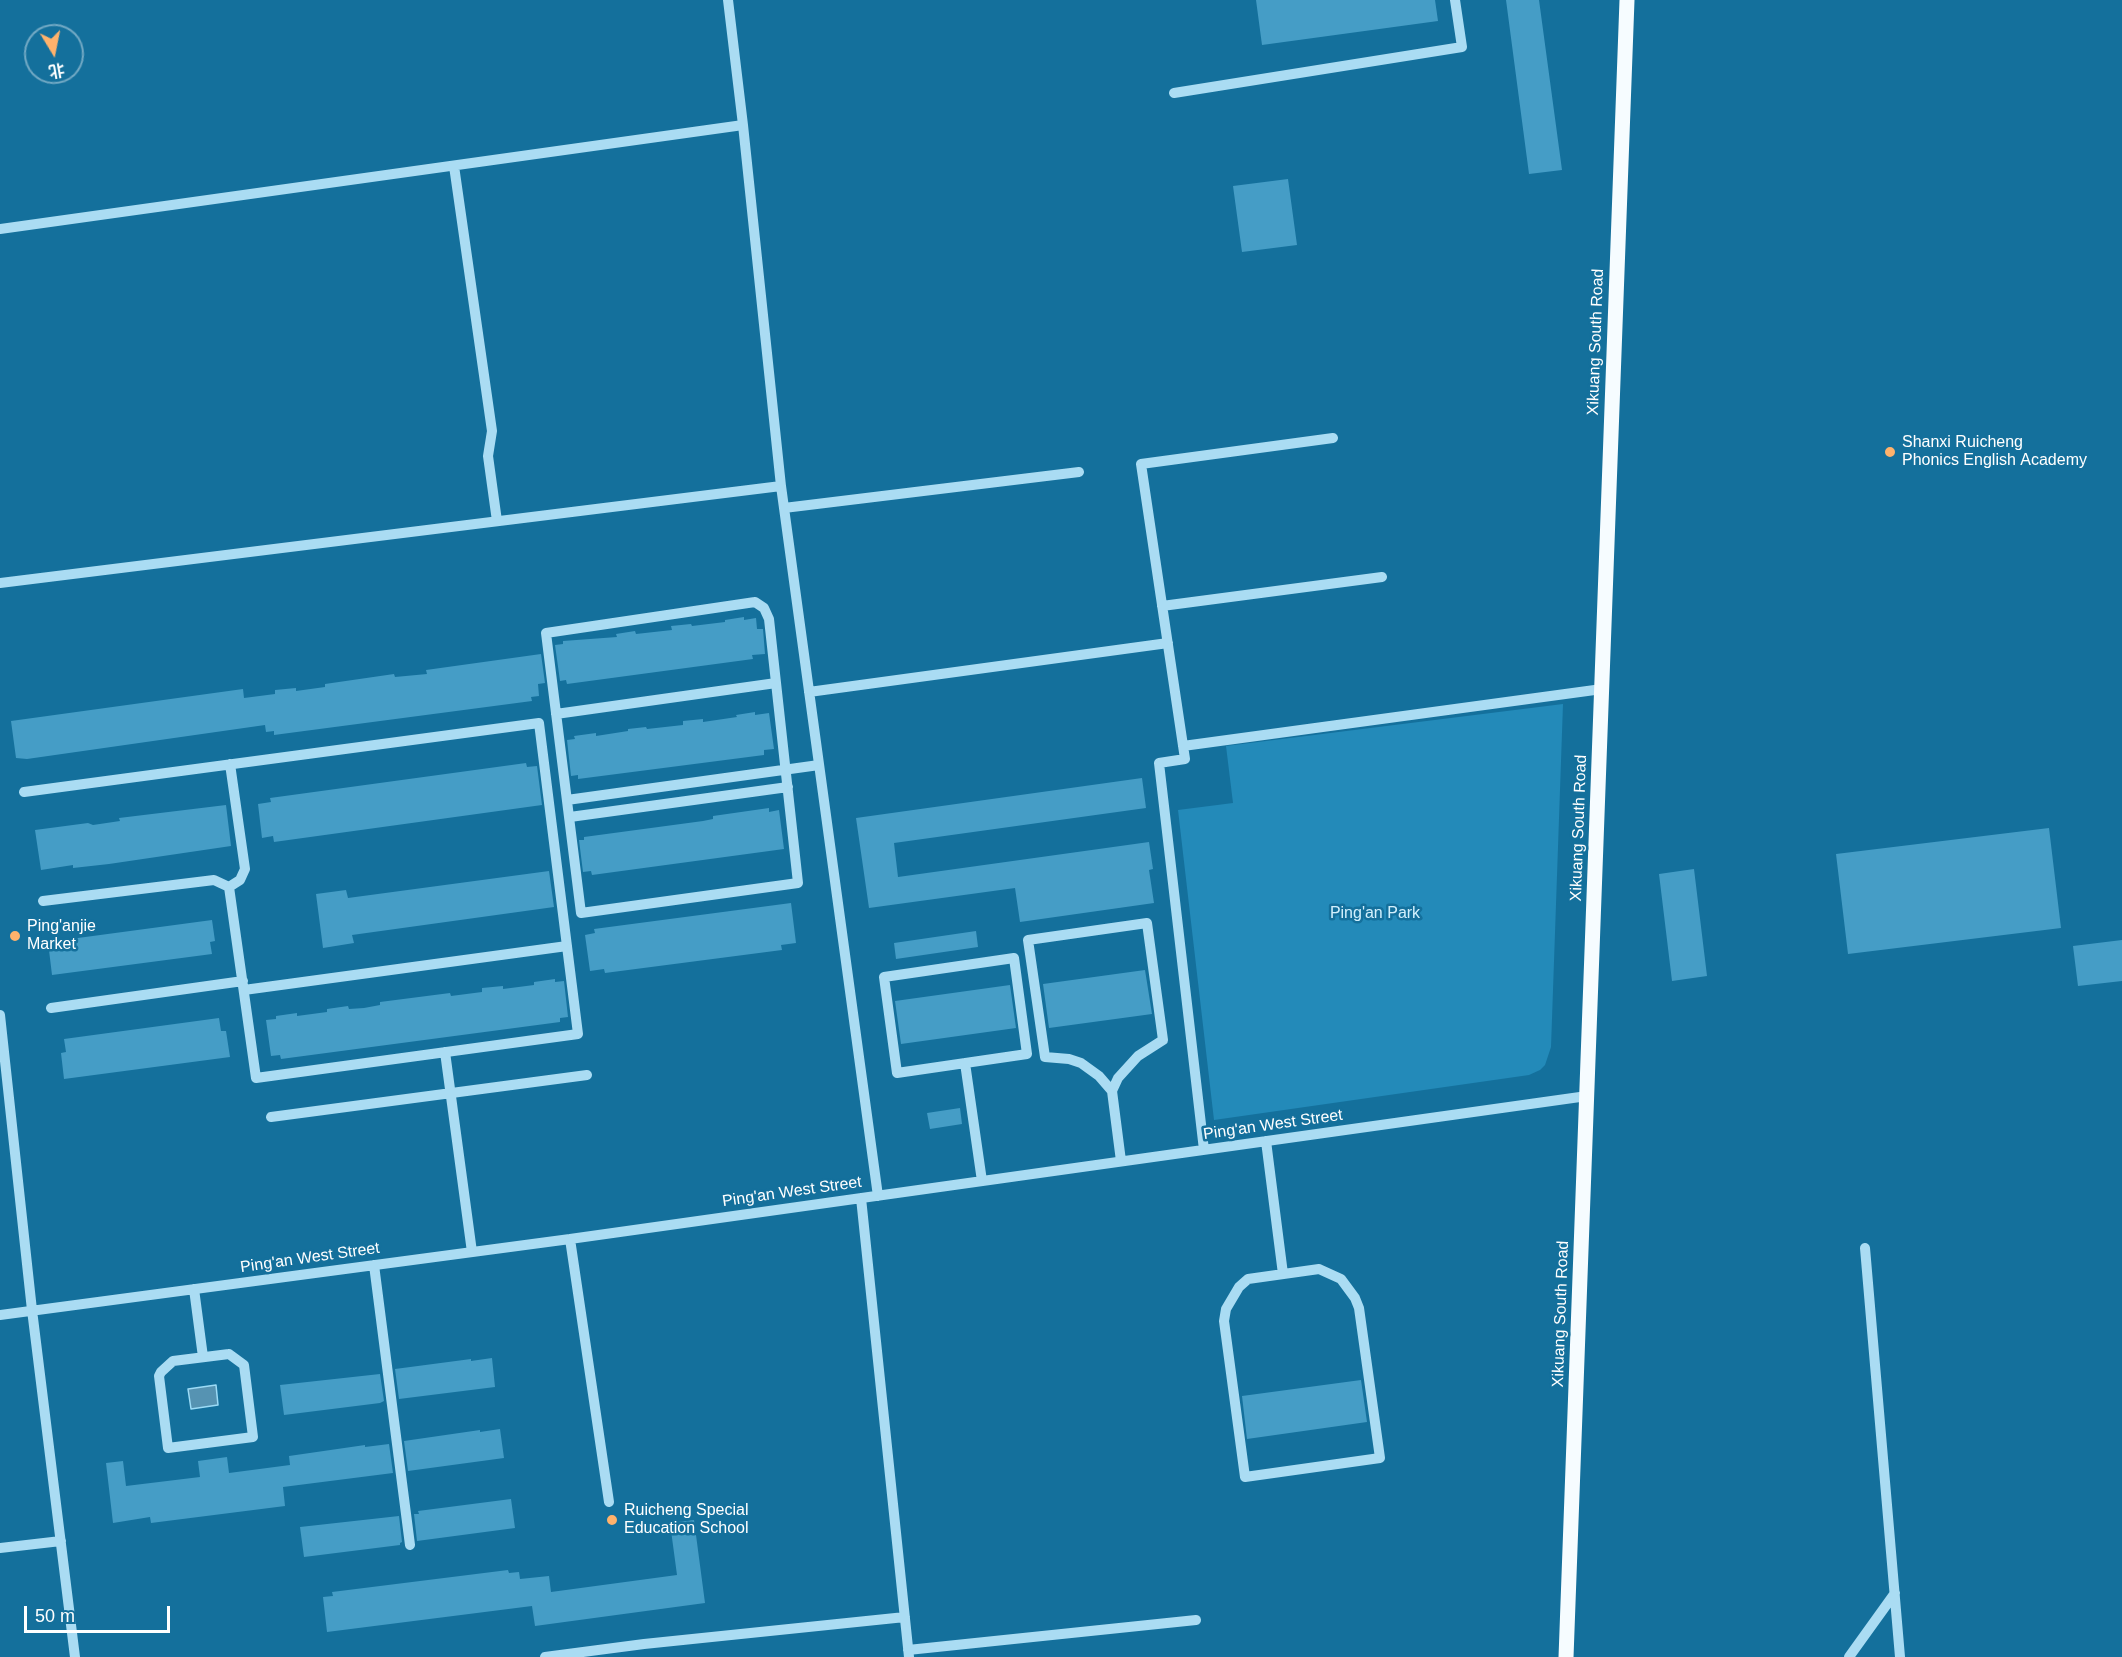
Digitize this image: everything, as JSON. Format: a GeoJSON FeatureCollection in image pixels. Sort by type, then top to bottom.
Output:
{"type":"FeatureCollection","features":[{"type":"Feature","properties":{"kind":"main road","name":"Xikuang South Road"},"geometry":{"type":"LineString","coordinates":[[1566,1657],[1627,0]]}},
{"type":"Feature","properties":{"kind":"street"},"geometry":{"type":"LineString","coordinates":[[728,0],[744,125],[781,486],[878,1196]]}},
{"type":"Feature","properties":{"kind":"street"},"geometry":{"type":"LineString","coordinates":[[1174,93],[1462,47],[1455,0]]}},
{"type":"Feature","properties":{"kind":"street"},"geometry":{"type":"LineString","coordinates":[[0,229],[744,125]]}},
{"type":"Feature","properties":{"kind":"street"},"geometry":{"type":"LineString","coordinates":[[454,166],[492,431],[488,456],[497,521]]}},
{"type":"Feature","properties":{"kind":"street"},"geometry":{"type":"LineString","coordinates":[[1204,1150],[1159,763],[1185,759],[1141,464],[1333,438]]}},
{"type":"Feature","properties":{"kind":"street"},"geometry":{"type":"LineString","coordinates":[[784,508],[1078,472]]}},
{"type":"Feature","properties":{"kind":"street"},"geometry":{"type":"LineString","coordinates":[[0,583],[781,486]]}},
{"type":"Feature","properties":{"kind":"street"},"geometry":{"type":"LineString","coordinates":[[1162,606],[1382,577]]}},
{"type":"Feature","properties":{"kind":"street"},"geometry":{"type":"LineString","coordinates":[[755,602],[764,608],[769,619],[776,683],[798,883],[581,913],[546,633],[755,602]]}},
{"type":"Feature","properties":{"kind":"street"},"geometry":{"type":"LineString","coordinates":[[809,692],[1168,643]]}},
{"type":"Feature","properties":{"kind":"street"},"geometry":{"type":"LineString","coordinates":[[556,714],[776,683]]}},
{"type":"Feature","properties":{"kind":"street"},"geometry":{"type":"LineString","coordinates":[[1183,746],[1602,689]]}},
{"type":"Feature","properties":{"kind":"street"},"geometry":{"type":"LineString","coordinates":[[24,792],[539,723],[578,1034],[256,1078],[229,887]]}},
{"type":"Feature","properties":{"kind":"street"},"geometry":{"type":"LineString","coordinates":[[229,887],[240,880],[245,869],[230,764]]}},
{"type":"Feature","properties":{"kind":"street"},"geometry":{"type":"LineString","coordinates":[[567,800],[819,765]]}},
{"type":"Feature","properties":{"kind":"street"},"geometry":{"type":"LineString","coordinates":[[570,818],[788,787]]}},
{"type":"Feature","properties":{"kind":"street"},"geometry":{"type":"LineString","coordinates":[[43,902],[214,880],[229,887]]}},
{"type":"Feature","properties":{"kind":"street"},"geometry":{"type":"LineString","coordinates":[[1112,1091],[1099,1076],[1081,1064],[1069,1059],[1045,1057],[1028,940],[1147,923],[1163,1040],[1137,1056],[1118,1078],[1112,1091],[1121,1161]]}},
{"type":"Feature","properties":{"kind":"street"},"geometry":{"type":"LineString","coordinates":[[51,1008],[567,946]]}},
{"type":"Feature","properties":{"kind":"street"},"geometry":{"type":"LineString","coordinates":[[1014,958],[1027,1054],[965,1063],[897,1073],[884,976],[1014,958]]}},
{"type":"Feature","properties":{"kind":"street"},"geometry":{"type":"LineString","coordinates":[[0,1015],[32,1310],[75,1657]]}},
{"type":"Feature","properties":{"kind":"street"},"geometry":{"type":"LineString","coordinates":[[445,1052],[472,1252]]}},
{"type":"Feature","properties":{"kind":"street"},"geometry":{"type":"LineString","coordinates":[[965,1063],[982,1181]]}},
{"type":"Feature","properties":{"kind":"street"},"geometry":{"type":"LineString","coordinates":[[271,1117],[587,1075]]}},
{"type":"Feature","properties":{"kind":"street","name":"Ping'an West Street"},"geometry":{"type":"LineString","coordinates":[[0,1315],[570,1239],[1587,1096]]}},
{"type":"Feature","properties":{"kind":"street"},"geometry":{"type":"LineString","coordinates":[[1266,1141],[1283,1274]]}},
{"type":"Feature","properties":{"kind":"street"},"geometry":{"type":"LineString","coordinates":[[861,1198],[909,1653],[1196,1620]]}},
{"type":"Feature","properties":{"kind":"street"},"geometry":{"type":"LineString","coordinates":[[570,1239],[609,1502]]}},
{"type":"Feature","properties":{"kind":"street"},"geometry":{"type":"LineString","coordinates":[[1865,1248],[1900,1657]]}},
{"type":"Feature","properties":{"kind":"street"},"geometry":{"type":"LineString","coordinates":[[374,1265],[410,1545]]}},
{"type":"Feature","properties":{"kind":"street"},"geometry":{"type":"LineString","coordinates":[[1319,1269],[1341,1280],[1355,1298],[1359,1308],[1380,1458],[1245,1477],[1224,1321],[1231,1298],[1248,1279],[1283,1274],[1319,1269]]}},
{"type":"Feature","properties":{"kind":"street"},"geometry":{"type":"LineString","coordinates":[[194,1289],[203,1357]]}},
{"type":"Feature","properties":{"kind":"street"},"geometry":{"type":"LineString","coordinates":[[229,1354],[244,1365],[253,1437],[168,1448],[159,1376],[164,1368],[173,1361],[203,1357],[229,1354]]}},
{"type":"Feature","properties":{"kind":"street"},"geometry":{"type":"LineString","coordinates":[[0,1548],[61,1541]]}},
{"type":"Feature","properties":{"kind":"street"},"geometry":{"type":"LineString","coordinates":[[1848,1657],[1895,1593]]}},
{"type":"Feature","properties":{"kind":"street"},"geometry":{"type":"LineString","coordinates":[[546,1657],[644,1644],[905,1617]]}},
{"type":"Feature","properties":{"kind":"green space","name":"Ping'an Park"},"geometry":{"type":"Polygon","coordinates":[[[1563,704],[1551,1047],[1545,1065],[1529,1075],[1214,1120],[1178,810],[1233,803],[1226,746],[1563,704]]]}},
{"type":"Feature","properties":{"kind":"shaded area"},"geometry":{"type":"Polygon","coordinates":[[[216,1385],[218,1405],[191,1409],[188,1389],[216,1385]]]}},
{"type":"Feature","properties":{"kind":"building"},"geometry":{"type":"Polygon","coordinates":[[[1256,0],[1435,0],[1438,21],[1262,45],[1256,0]]]}},
{"type":"Feature","properties":{"kind":"building"},"geometry":{"type":"Polygon","coordinates":[[[1506,0],[1539,0],[1562,170],[1529,174],[1506,0]]]}},
{"type":"Feature","properties":{"kind":"building"},"geometry":{"type":"Polygon","coordinates":[[[1288,179],[1297,245],[1242,252],[1233,186],[1288,179]]]}},
{"type":"Feature","properties":{"kind":"building"},"geometry":{"type":"Polygon","coordinates":[[[744,617],[744,620],[756,618],[757,629],[763,629],[765,654],[752,655],[753,659],[567,684],[566,680],[560,681],[555,645],[563,644],[563,641],[617,637],[616,634],[635,631],[636,634],[672,630],[671,626],[725,622],[725,620],[744,617]]]}},
{"type":"Feature","properties":{"kind":"building"},"geometry":{"type":"Polygon","coordinates":[[[541,654],[545,683],[538,684],[539,696],[531,697],[532,701],[274,735],[274,731],[266,732],[265,725],[27,759],[16,758],[11,721],[243,689],[244,698],[275,694],[275,690],[296,688],[296,691],[325,687],[325,684],[394,674],[395,677],[427,674],[426,670],[541,654]]]}},
{"type":"Feature","properties":{"kind":"building"},"geometry":{"type":"Polygon","coordinates":[[[755,712],[755,715],[769,713],[774,749],[764,750],[764,755],[578,779],[578,775],[571,776],[567,740],[575,739],[574,736],[596,733],[596,736],[628,731],[628,729],[683,725],[683,721],[703,719],[703,722],[755,712]]]}},
{"type":"Feature","properties":{"kind":"building"},"geometry":{"type":"Polygon","coordinates":[[[526,763],[527,767],[537,766],[542,805],[274,842],[273,836],[262,838],[258,804],[271,802],[270,798],[526,763]]]}},
{"type":"Feature","properties":{"kind":"building"},"geometry":{"type":"Polygon","coordinates":[[[1142,778],[1146,808],[894,843],[898,877],[1149,842],[1153,869],[1149,870],[1154,903],[1020,922],[1015,888],[869,908],[856,818],[1142,778]]]}},
{"type":"Feature","properties":{"kind":"building"},"geometry":{"type":"Polygon","coordinates":[[[226,805],[231,846],[109,864],[73,868],[73,865],[41,870],[35,830],[88,823],[93,825],[120,821],[119,818],[226,805]]]}},
{"type":"Feature","properties":{"kind":"building"},"geometry":{"type":"Polygon","coordinates":[[[769,808],[769,812],[779,810],[784,849],[592,875],[591,871],[583,872],[579,840],[584,840],[584,837],[703,821],[713,819],[713,816],[769,808]]]}},
{"type":"Feature","properties":{"kind":"building"},"geometry":{"type":"Polygon","coordinates":[[[2049,828],[2061,928],[1848,954],[1836,854],[2049,828]]]}},
{"type":"Feature","properties":{"kind":"building"},"geometry":{"type":"Polygon","coordinates":[[[1694,869],[1707,976],[1672,981],[1659,874],[1694,869]]]}},
{"type":"Feature","properties":{"kind":"building"},"geometry":{"type":"Polygon","coordinates":[[[549,871],[554,907],[352,935],[354,943],[323,948],[316,894],[346,890],[348,898],[549,871]]]}},
{"type":"Feature","properties":{"kind":"building"},"geometry":{"type":"Polygon","coordinates":[[[791,903],[796,943],[781,945],[782,950],[605,973],[604,969],[590,971],[585,935],[595,933],[594,929],[791,903]]]}},
{"type":"Feature","properties":{"kind":"building"},"geometry":{"type":"Polygon","coordinates":[[[212,920],[215,941],[210,942],[212,954],[52,975],[48,942],[212,920]]]}},
{"type":"Feature","properties":{"kind":"building"},"geometry":{"type":"Polygon","coordinates":[[[976,931],[978,947],[896,959],[894,943],[976,931]]]}},
{"type":"Feature","properties":{"kind":"building"},"geometry":{"type":"Polygon","coordinates":[[[2122,940],[2122,981],[2078,986],[2073,946],[2122,940]]]}},
{"type":"Feature","properties":{"kind":"building"},"geometry":{"type":"Polygon","coordinates":[[[1145,970],[1152,1014],[1049,1028],[1043,984],[1145,970]]]}},
{"type":"Feature","properties":{"kind":"building"},"geometry":{"type":"Polygon","coordinates":[[[555,979],[555,982],[564,981],[568,1017],[560,1018],[560,1022],[281,1059],[280,1055],[271,1056],[266,1020],[276,1019],[276,1016],[327,1012],[327,1009],[348,1006],[349,1009],[364,1008],[380,1005],[380,1002],[450,993],[451,996],[482,992],[482,988],[503,986],[503,989],[534,985],[534,982],[555,979]]]}},
{"type":"Feature","properties":{"kind":"building"},"geometry":{"type":"Polygon","coordinates":[[[1010,985],[1016,1028],[901,1044],[895,1001],[1010,985]]]}},
{"type":"Feature","properties":{"kind":"building"},"geometry":{"type":"Polygon","coordinates":[[[219,1018],[221,1031],[226,1031],[230,1057],[64,1079],[61,1053],[66,1052],[64,1039],[219,1018]]]}},
{"type":"Feature","properties":{"kind":"building"},"geometry":{"type":"Polygon","coordinates":[[[960,1108],[962,1124],[930,1129],[927,1113],[960,1108]]]}},
{"type":"Feature","properties":{"kind":"building"},"geometry":{"type":"Polygon","coordinates":[[[492,1358],[495,1387],[399,1399],[395,1369],[492,1358]]]}},
{"type":"Feature","properties":{"kind":"building"},"geometry":{"type":"Polygon","coordinates":[[[380,1374],[384,1401],[380,1403],[284,1415],[280,1385],[380,1374]]]}},
{"type":"Feature","properties":{"kind":"building"},"geometry":{"type":"Polygon","coordinates":[[[1361,1380],[1367,1422],[1247,1439],[1242,1396],[1361,1380]]]}},
{"type":"Feature","properties":{"kind":"building"},"geometry":{"type":"Polygon","coordinates":[[[500,1429],[504,1458],[408,1471],[404,1441],[500,1429]]]}},
{"type":"Feature","properties":{"kind":"building"},"geometry":{"type":"Polygon","coordinates":[[[389,1444],[393,1473],[283,1487],[285,1506],[151,1523],[150,1517],[113,1523],[106,1463],[123,1461],[126,1486],[200,1477],[198,1461],[227,1457],[229,1473],[290,1465],[289,1456],[365,1445],[365,1447],[389,1444]]]}},
{"type":"Feature","properties":{"kind":"building"},"geometry":{"type":"Polygon","coordinates":[[[511,1499],[515,1528],[417,1541],[414,1514],[419,1514],[418,1511],[511,1499]]]}},
{"type":"Feature","properties":{"kind":"building"},"geometry":{"type":"Polygon","coordinates":[[[399,1516],[402,1542],[400,1545],[304,1557],[300,1527],[399,1516]]]}},
{"type":"Feature","properties":{"kind":"building"},"geometry":{"type":"Polygon","coordinates":[[[694,1520],[705,1603],[535,1626],[532,1606],[327,1632],[323,1597],[333,1596],[332,1592],[508,1570],[509,1573],[519,1572],[520,1579],[549,1576],[551,1592],[677,1575],[670,1523],[694,1520]]]}},
{"type":"Feature","properties":{"kind":"place","name":"Shanxi Ruicheng Phonics English Academy"},"geometry":{"type":"Point","coordinates":[1890,452]}},
{"type":"Feature","properties":{"kind":"place","name":"Ping'anjie Market"},"geometry":{"type":"Point","coordinates":[15,936]}},
{"type":"Feature","properties":{"kind":"place","name":"Ruicheng Special Education School"},"geometry":{"type":"Point","coordinates":[612,1520]}}]}
